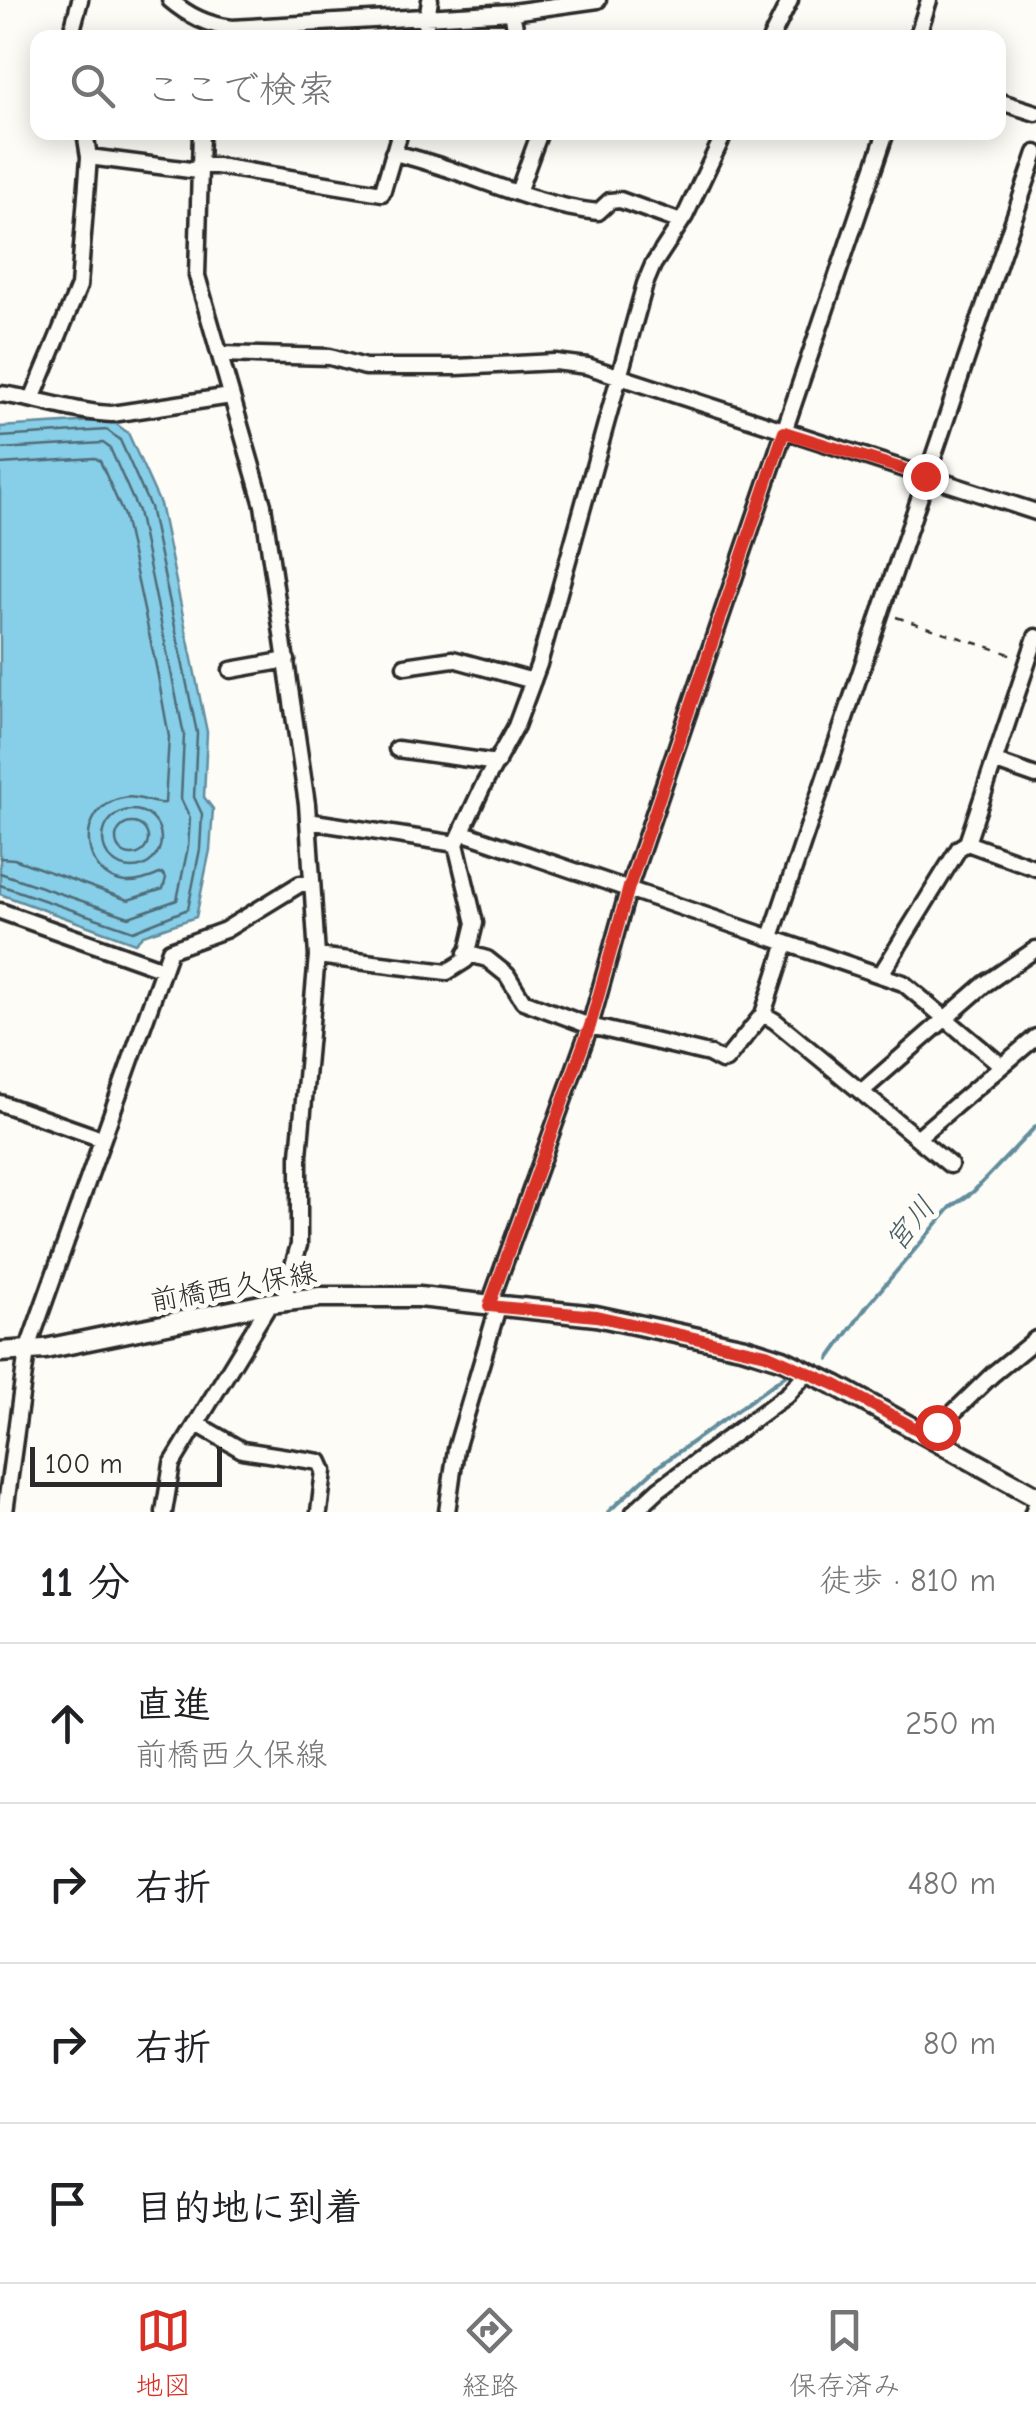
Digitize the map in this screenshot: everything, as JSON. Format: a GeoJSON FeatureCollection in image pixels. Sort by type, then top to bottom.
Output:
{"type":"FeatureCollection","features":[{"type":"Feature","properties":{"kind":"main road","name":"前橋西久保線"},"geometry":{"type":"LineString","coordinates":[[0,1352],[28,1351],[320,1297],[420,1297],[596,1316],[746,1348],[808,1371],[1036,1496]]}},
{"type":"Feature","properties":{"kind":"street"},"geometry":{"type":"LineString","coordinates":[[72,30],[80,0]]}},
{"type":"Feature","properties":{"kind":"street"},"geometry":{"type":"LineString","coordinates":[[170,0],[208,30]]}},
{"type":"Feature","properties":{"kind":"street"},"geometry":{"type":"LineString","coordinates":[[426,30],[430,0]]}},
{"type":"Feature","properties":{"kind":"street"},"geometry":{"type":"LineString","coordinates":[[222,30],[512,12],[598,0]]}},
{"type":"Feature","properties":{"kind":"street"},"geometry":{"type":"LineString","coordinates":[[775,30],[790,0]]}},
{"type":"Feature","properties":{"kind":"street"},"geometry":{"type":"LineString","coordinates":[[920,30],[929,0]]}},
{"type":"Feature","properties":{"kind":"street"},"geometry":{"type":"LineString","coordinates":[[512,12],[515,30]]}},
{"type":"Feature","properties":{"kind":"street"},"geometry":{"type":"LineString","coordinates":[[1006,104],[1036,113]]}},
{"type":"Feature","properties":{"kind":"street"},"geometry":{"type":"LineString","coordinates":[[34,397],[79,286],[89,158],[86,140]]}},
{"type":"Feature","properties":{"kind":"street"},"geometry":{"type":"LineString","coordinates":[[164,1512],[172,1464],[286,1290],[299,1245],[300,1156],[317,956],[308,821],[263,505],[197,276],[200,140]]}},
{"type":"Feature","properties":{"kind":"street"},"geometry":{"type":"LineString","coordinates":[[89,158],[198,168],[217,166],[382,192],[397,140]]}},
{"type":"Feature","properties":{"kind":"street"},"geometry":{"type":"LineString","coordinates":[[518,192],[537,140]]}},
{"type":"Feature","properties":{"kind":"street"},"geometry":{"type":"LineString","coordinates":[[317,956],[448,972],[466,960],[475,924],[460,838],[516,726],[533,681],[645,284],[682,222],[721,140]]}},
{"type":"Feature","properties":{"kind":"street"},"geometry":{"type":"LineString","coordinates":[[446,1512],[456,1449],[494,1306],[590,1026],[629,887],[883,140]]}},
{"type":"Feature","properties":{"kind":"street"},"geometry":{"type":"LineString","coordinates":[[393,154],[425,160],[555,205],[598,212],[610,201],[620,200],[682,222]]}},
{"type":"Feature","properties":{"kind":"street"},"geometry":{"type":"LineString","coordinates":[[771,937],[1036,154]]}},
{"type":"Feature","properties":{"kind":"street"},"geometry":{"type":"LineString","coordinates":[[220,354],[330,357],[366,367],[555,362],[588,366],[1036,512]]}},
{"type":"Feature","properties":{"kind":"street"},"geometry":{"type":"LineString","coordinates":[[0,394],[34,397],[112,414],[231,396]]}},
{"type":"Feature","properties":{"kind":"street"},"geometry":{"type":"LineString","coordinates":[[881,974],[959,848],[967,843],[996,762],[1029,688],[1029,660],[1036,637]]}},
{"type":"Feature","properties":{"kind":"street"},"geometry":{"type":"LineString","coordinates":[[405,666],[453,659],[533,681]]}},
{"type":"Feature","properties":{"kind":"street"},"geometry":{"type":"LineString","coordinates":[[231,670],[287,660]]}},
{"type":"Feature","properties":{"kind":"street"},"geometry":{"type":"LineString","coordinates":[[397,748],[497,763]]}},
{"type":"Feature","properties":{"kind":"street"},"geometry":{"type":"LineString","coordinates":[[996,762],[1036,776]]}},
{"type":"Feature","properties":{"kind":"street"},"geometry":{"type":"LineString","coordinates":[[308,821],[460,838],[629,887],[881,974],[910,987],[1001,1065]]}},
{"type":"Feature","properties":{"kind":"street"},"geometry":{"type":"LineString","coordinates":[[967,843],[1036,868]]}},
{"type":"Feature","properties":{"kind":"street"},"geometry":{"type":"LineString","coordinates":[[5,1512],[28,1351],[170,950],[216,935],[300,884],[310,884]]}},
{"type":"Feature","properties":{"kind":"street"},"geometry":{"type":"LineString","coordinates":[[0,910],[163,968]]}},
{"type":"Feature","properties":{"kind":"street"},"geometry":{"type":"LineString","coordinates":[[466,953],[487,959],[507,975],[523,1002],[590,1026],[709,1054],[722,1062],[763,1014],[786,943]]}},
{"type":"Feature","properties":{"kind":"street"},"geometry":{"type":"LineString","coordinates":[[861,1092],[985,984],[1036,948]]}},
{"type":"Feature","properties":{"kind":"street"},"geometry":{"type":"LineString","coordinates":[[763,1014],[950,1165]]}},
{"type":"Feature","properties":{"kind":"street"},"geometry":{"type":"LineString","coordinates":[[917,1138],[1036,1037]]}},
{"type":"Feature","properties":{"kind":"street"},"geometry":{"type":"LineString","coordinates":[[0,1102],[102,1139]]}},
{"type":"Feature","properties":{"kind":"street"},"geometry":{"type":"LineString","coordinates":[[929,1436],[1036,1339]]}},
{"type":"Feature","properties":{"kind":"street"},"geometry":{"type":"LineString","coordinates":[[634,1512],[659,1489],[788,1394],[808,1371]]}},
{"type":"Feature","properties":{"kind":"street"},"geometry":{"type":"LineString","coordinates":[[197,1424],[242,1450],[320,1462],[324,1471],[319,1512]]}},
{"type":"Feature","properties":{"kind":"street"},"geometry":{"type":"LineString","coordinates":[[1033,1512],[1036,1505]]}},
{"type":"Feature","properties":{"kind":"path"},"geometry":{"type":"LineString","coordinates":[[880,612],[1029,660]]}},
{"type":"Feature","properties":{"kind":"water"},"geometry":{"type":"Polygon","coordinates":[[[111,420],[128,433],[160,504],[207,732],[204,797],[213,809],[210,850],[196,917],[143,935],[135,943],[0,894],[0,427],[111,420]]]}},
{"type":"Feature","properties":{"kind":"waterway","name":"宮川"},"geometry":{"type":"LineString","coordinates":[[829,1359],[867,1306],[951,1207],[973,1192],[1036,1126]]}},
{"type":"Feature","properties":{"kind":"waterway","name":"宮川"},"geometry":{"type":"LineString","coordinates":[[608,1512],[656,1468],[786,1375]]}},
{"type":"Feature","properties":{"kind":"route"},"geometry":{"type":"LineString","coordinates":[[925,476],[784,432],[629,887],[590,1026],[489,1306],[596,1316],[746,1348],[836,1385],[929,1436],[937,1427]]}}]}
